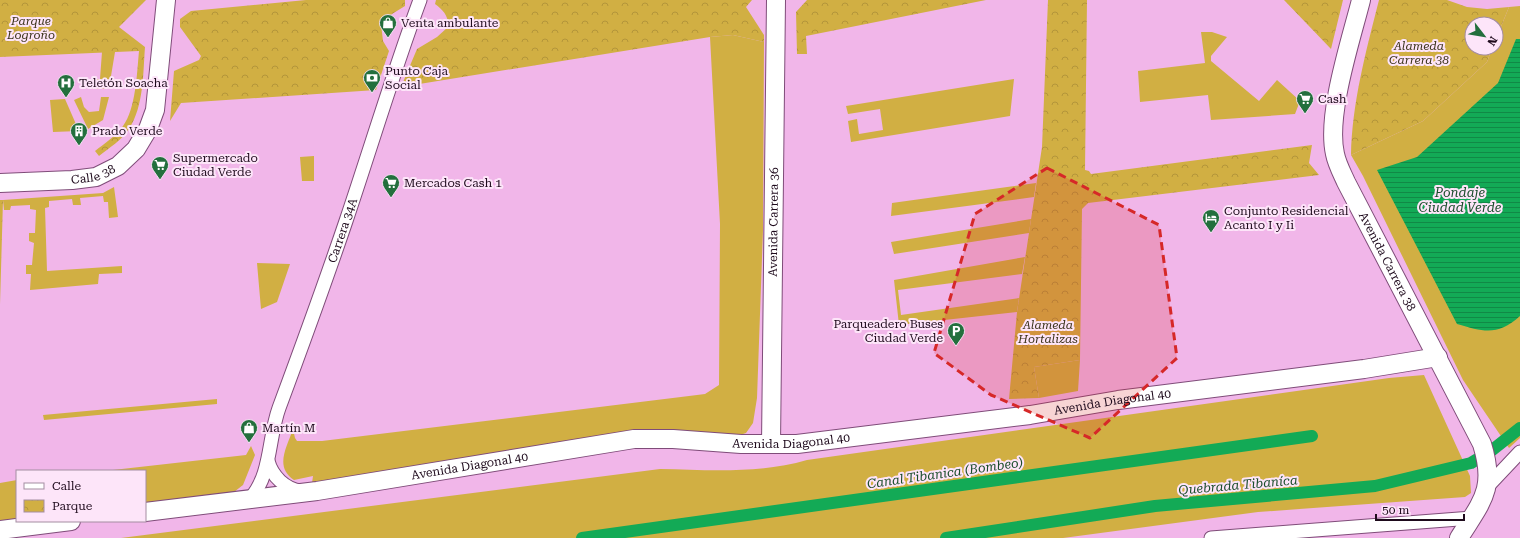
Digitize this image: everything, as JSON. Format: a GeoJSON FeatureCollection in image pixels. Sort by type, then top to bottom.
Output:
{"type":"FeatureCollection","features":[{"type":"Feature","properties":{"kind":"main road","name":"Avenida Carrera 36"},"geometry":{"type":"LineString","coordinates":[[772,444],[776,0]]}},
{"type":"Feature","properties":{"kind":"main road","name":"Avenida Carrera 38"},"geometry":{"type":"LineString","coordinates":[[1361,0],[1336,103],[1333,141],[1334,153],[1338,166],[1438,357],[1482,444],[1488,461],[1489,476],[1487,487],[1480,504],[1459,538]]}},
{"type":"Feature","properties":{"kind":"main road","name":"Calle 38"},"geometry":{"type":"LineString","coordinates":[[0,183],[81,179],[96,176],[118,166],[136,149],[148,129],[155,110],[168,3]]}},
{"type":"Feature","properties":{"kind":"main road","name":"Avenida Diagonal 40"},"geometry":{"type":"LineString","coordinates":[[146,512],[310,492],[649,438],[741,444],[797,444],[1023,416],[1118,400],[1364,369],[1438,357]]}},
{"type":"Feature","properties":{"kind":"main road"},"geometry":{"type":"LineString","coordinates":[[0,530],[63,522]]}},
{"type":"Feature","properties":{"kind":"street","name":"Carrera 34A"},"geometry":{"type":"LineString","coordinates":[[250,500],[261,481],[268,461],[278,413],[346,222],[420,0]]}},
{"type":"Feature","properties":{"kind":"street"},"geometry":{"type":"LineString","coordinates":[[1487,487],[1520,452]]}},
{"type":"Feature","properties":{"kind":"street"},"geometry":{"type":"LineString","coordinates":[[268,461],[270,470],[287,486],[298,491],[310,492]]}},
{"type":"Feature","properties":{"kind":"street"},"geometry":{"type":"LineString","coordinates":[[1211,538],[1472,518]]}},
{"type":"Feature","properties":{"kind":"highlighted area"},"geometry":{"type":"Polygon","coordinates":[[[1047,168],[1159,225],[1177,358],[1090,438],[991,395],[934,353],[975,214],[1047,168]]]}},
{"type":"Feature","properties":{"kind":"green space","name":"Parque Logroño"},"geometry":{"type":"Polygon","coordinates":[[[0,0],[146,0],[119,27],[145,47],[142,89],[138,110],[129,129],[123,137],[99,156],[95,151],[120,130],[131,110],[135,90],[139,51],[0,57],[0,0]]]}},
{"type":"Feature","properties":{"kind":"green space"},"geometry":{"type":"Polygon","coordinates":[[[306,0],[405,0],[405,6],[392,14],[381,24],[383,41],[389,51],[376,90],[181,103],[170,121],[174,71],[199,60],[201,56],[180,27],[180,19],[191,11],[306,0]]]}},
{"type":"Feature","properties":{"kind":"green space"},"geometry":{"type":"Polygon","coordinates":[[[436,0],[752,0],[746,7],[764,35],[764,42],[733,35],[710,37],[401,87],[417,49],[437,37],[448,27],[448,20],[443,11],[435,4],[436,0]]]}},
{"type":"Feature","properties":{"kind":"green space"},"geometry":{"type":"Polygon","coordinates":[[[807,0],[986,0],[806,36],[807,54],[797,54],[796,12],[807,0]]]}},
{"type":"Feature","properties":{"kind":"green space","name":"Alameda Hortalizas"},"geometry":{"type":"Polygon","coordinates":[[[1048,0],[1087,0],[1085,170],[1089,171],[1091,174],[1312,145],[1309,163],[1319,175],[1088,203],[1082,209],[1080,360],[1034,367],[1039,398],[1009,399],[1017,312],[1042,147],[1048,0]]]}},
{"type":"Feature","properties":{"kind":"green space"},"geometry":{"type":"Polygon","coordinates":[[[1284,0],[1343,0],[1331,49],[1284,0]]]}},
{"type":"Feature","properties":{"kind":"green space","name":"Alameda Carrera 38"},"geometry":{"type":"Polygon","coordinates":[[[1379,0],[1447,0],[1467,7],[1487,9],[1509,7],[1504,19],[1504,16],[1464,16],[1464,56],[1489,56],[1487,62],[1423,121],[1351,155],[1354,116],[1365,58],[1379,0]]]}},
{"type":"Feature","properties":{"kind":"green space","name":"Pondaje Ciudad Verde"},"geometry":{"type":"Polygon","coordinates":[[[1520,6],[1520,438],[1509,448],[1463,380],[1363,176],[1351,155],[1423,121],[1487,62],[1489,56],[1504,56],[1504,19],[1509,7],[1520,6]]]}},
{"type":"Feature","properties":{"kind":"green space"},"geometry":{"type":"Polygon","coordinates":[[[1201,32],[1212,32],[1227,37],[1211,56],[1211,61],[1259,101],[1277,80],[1300,101],[1295,114],[1211,120],[1208,95],[1140,102],[1138,71],[1205,63],[1201,32]]]}},
{"type":"Feature","properties":{"kind":"green space"},"geometry":{"type":"Polygon","coordinates":[[[733,35],[764,42],[763,230],[757,398],[753,423],[746,433],[734,437],[703,432],[647,433],[312,483],[313,476],[294,480],[288,475],[283,463],[285,450],[293,429],[297,441],[322,441],[705,394],[719,385],[720,224],[710,37],[733,35]]]}},
{"type":"Feature","properties":{"kind":"green space"},"geometry":{"type":"Polygon","coordinates":[[[102,52],[115,52],[109,88],[92,89],[93,80],[100,79],[102,52]]]}},
{"type":"Feature","properties":{"kind":"green space"},"geometry":{"type":"Polygon","coordinates":[[[1014,79],[1010,116],[851,142],[848,121],[857,119],[859,134],[883,130],[880,109],[848,114],[846,106],[1014,79]]]}},
{"type":"Feature","properties":{"kind":"green space"},"geometry":{"type":"Polygon","coordinates":[[[81,97],[84,107],[89,112],[99,111],[101,97],[109,97],[103,120],[88,129],[74,100],[81,97]]]}},
{"type":"Feature","properties":{"kind":"green space"},"geometry":{"type":"Polygon","coordinates":[[[65,99],[79,131],[53,132],[50,100],[65,99]]]}},
{"type":"Feature","properties":{"kind":"green space"},"geometry":{"type":"Polygon","coordinates":[[[314,156],[314,181],[302,181],[300,157],[314,156]]]}},
{"type":"Feature","properties":{"kind":"green space"},"geometry":{"type":"Polygon","coordinates":[[[1036,183],[1034,197],[891,216],[892,203],[1036,183]]]}},
{"type":"Feature","properties":{"kind":"green space"},"geometry":{"type":"Polygon","coordinates":[[[114,187],[118,217],[109,218],[108,202],[104,202],[103,196],[80,198],[81,205],[73,205],[72,199],[49,201],[49,207],[45,208],[47,271],[122,266],[122,273],[99,274],[98,284],[30,290],[31,274],[26,274],[26,265],[32,265],[34,243],[29,241],[29,233],[35,233],[36,210],[30,209],[30,205],[11,206],[10,210],[4,210],[3,200],[103,193],[114,187]]]}},
{"type":"Feature","properties":{"kind":"green space"},"geometry":{"type":"Polygon","coordinates":[[[0,200],[3,200],[0,305],[0,200]]]}},
{"type":"Feature","properties":{"kind":"green space"},"geometry":{"type":"Polygon","coordinates":[[[1031,219],[1029,233],[894,254],[891,242],[1031,219]]]}},
{"type":"Feature","properties":{"kind":"green space"},"geometry":{"type":"Polygon","coordinates":[[[1025,257],[1022,274],[898,290],[901,315],[1019,298],[1017,312],[899,325],[894,280],[1025,257]]]}},
{"type":"Feature","properties":{"kind":"green space"},"geometry":{"type":"Polygon","coordinates":[[[257,263],[290,264],[277,302],[261,309],[257,263]]]}},
{"type":"Feature","properties":{"kind":"green space"},"geometry":{"type":"Polygon","coordinates":[[[1080,360],[1078,391],[1039,398],[1034,367],[1080,360]]]}},
{"type":"Feature","properties":{"kind":"green space"},"geometry":{"type":"Polygon","coordinates":[[[1424,375],[1470,476],[1471,493],[1465,497],[1258,512],[1063,538],[121,538],[660,469],[734,470],[771,467],[807,460],[1389,378],[1424,375]]]}},
{"type":"Feature","properties":{"kind":"green space"},"geometry":{"type":"Polygon","coordinates":[[[217,399],[217,404],[44,420],[43,415],[217,399]]]}},
{"type":"Feature","properties":{"kind":"green space"},"geometry":{"type":"Polygon","coordinates":[[[251,446],[255,455],[243,485],[234,492],[146,504],[146,470],[113,470],[246,455],[251,446]]]}},
{"type":"Feature","properties":{"kind":"green space"},"geometry":{"type":"Polygon","coordinates":[[[16,480],[16,521],[0,523],[0,483],[16,480]]]}},
{"type":"Feature","properties":{"kind":"water","name":"Pondaje Ciudad Verde"},"geometry":{"type":"Polygon","coordinates":[[[1516,39],[1520,39],[1520,316],[1505,327],[1490,330],[1475,329],[1457,324],[1377,170],[1417,157],[1498,83],[1516,39]]]}},
{"type":"Feature","properties":{"kind":"waterway","name":"Quebrada Tibaníca"},"geometry":{"type":"LineString","coordinates":[[946,538],[1155,506],[1375,486],[1471,463],[1491,451],[1520,428]]}},
{"type":"Feature","properties":{"kind":"waterway","name":"Canal Tibanica (Bombeo)"},"geometry":{"type":"LineString","coordinates":[[582,538],[1312,436]]}},
{"type":"Feature","properties":{"kind":"place","name":"Venta ambulante"},"geometry":{"type":"Point","coordinates":[388,38]}},
{"type":"Feature","properties":{"kind":"place","name":"Punto Caja Social"},"geometry":{"type":"Point","coordinates":[372,93]}},
{"type":"Feature","properties":{"kind":"place","name":"Teletón Soacha"},"geometry":{"type":"Point","coordinates":[66,98]}},
{"type":"Feature","properties":{"kind":"place","name":"Cash"},"geometry":{"type":"Point","coordinates":[1305,114]}},
{"type":"Feature","properties":{"kind":"place","name":"Prado Verde"},"geometry":{"type":"Point","coordinates":[79,146]}},
{"type":"Feature","properties":{"kind":"place","name":"Supermercado Ciudad Verde"},"geometry":{"type":"Point","coordinates":[160,180]}},
{"type":"Feature","properties":{"kind":"place","name":"Mercados Cash 1"},"geometry":{"type":"Point","coordinates":[391,198]}},
{"type":"Feature","properties":{"kind":"place","name":"Conjunto Residencial Acanto I y Ii"},"geometry":{"type":"Point","coordinates":[1211,233]}},
{"type":"Feature","properties":{"kind":"place","name":"Parqueadero Buses Ciudad Verde"},"geometry":{"type":"Point","coordinates":[956,346]}},
{"type":"Feature","properties":{"kind":"place","name":"Martín M"},"geometry":{"type":"Point","coordinates":[249,443]}}]}
